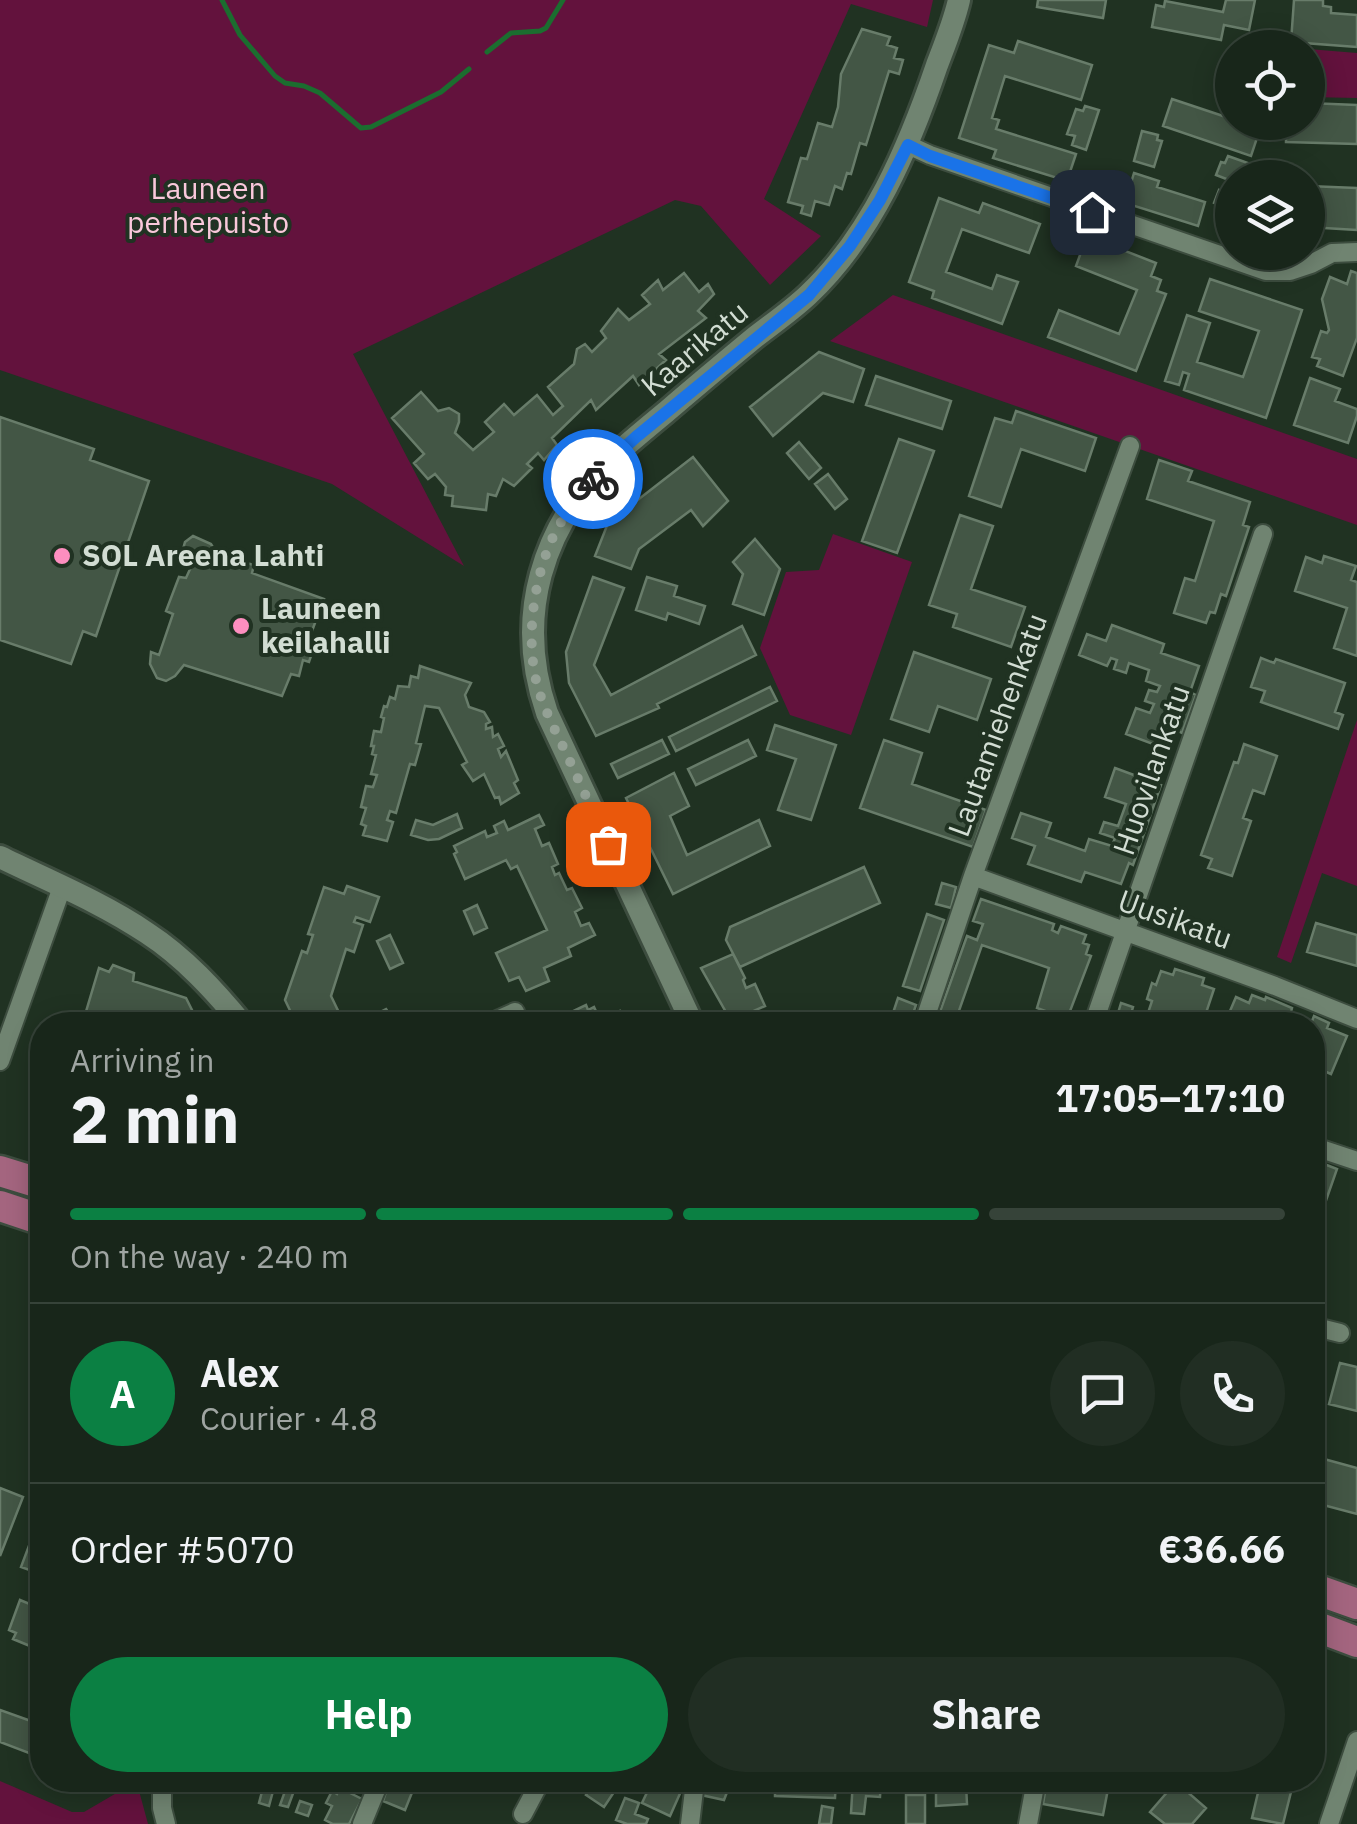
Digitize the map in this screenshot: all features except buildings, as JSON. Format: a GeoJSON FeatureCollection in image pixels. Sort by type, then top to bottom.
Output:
{"type":"FeatureCollection","features":[{"type":"Feature","properties":{"kind":"main road"},"geometry":{"type":"LineString","coordinates":[[0,1171],[30,1180]]}},
{"type":"Feature","properties":{"kind":"main road"},"geometry":{"type":"LineString","coordinates":[[0,1206],[30,1216]]}},
{"type":"Feature","properties":{"kind":"main road"},"geometry":{"type":"LineString","coordinates":[[1325,1593],[1357,1604]]}},
{"type":"Feature","properties":{"kind":"main road"},"geometry":{"type":"LineString","coordinates":[[1325,1630],[1357,1642]]}},
{"type":"Feature","properties":{"kind":"street","name":"Kaarikatu"},"geometry":{"type":"LineString","coordinates":[[687,1012],[547,713],[538,686],[532,639],[544,563],[572,506],[614,457],[809,295],[850,246],[880,200],[908,145],[959,0]]}},
{"type":"Feature","properties":{"kind":"street"},"geometry":{"type":"LineString","coordinates":[[908,145],[930,156],[1266,271],[1290,272],[1332,254],[1357,252]]}},
{"type":"Feature","properties":{"kind":"street","name":"Lautamiehenkatu"},"geometry":{"type":"LineString","coordinates":[[926,1012],[972,876],[1130,446]]}},
{"type":"Feature","properties":{"kind":"street","name":"Huovilankatu"},"geometry":{"type":"LineString","coordinates":[[1098,1012],[1263,534]]}},
{"type":"Feature","properties":{"kind":"street"},"geometry":{"type":"LineString","coordinates":[[0,857],[149,934],[186,964],[232,1012]]}},
{"type":"Feature","properties":{"kind":"street","name":"Uusikatu"},"geometry":{"type":"LineString","coordinates":[[972,876],[1357,1020]]}},
{"type":"Feature","properties":{"kind":"street"},"geometry":{"type":"LineString","coordinates":[[0,1061],[62,887]]}},
{"type":"Feature","properties":{"kind":"street"},"geometry":{"type":"LineString","coordinates":[[1325,1150],[1357,1161]]}},
{"type":"Feature","properties":{"kind":"street"},"geometry":{"type":"LineString","coordinates":[[1325,1329],[1340,1333]]}},
{"type":"Feature","properties":{"kind":"street"},"geometry":{"type":"LineString","coordinates":[[1329,1824],[1357,1741]]}},
{"type":"Feature","properties":{"kind":"street"},"geometry":{"type":"LineString","coordinates":[[162,1792],[166,1824]]}},
{"type":"Feature","properties":{"kind":"street"},"geometry":{"type":"LineString","coordinates":[[362,1824],[375,1792]]}},
{"type":"Feature","properties":{"kind":"street"},"geometry":{"type":"LineString","coordinates":[[524,1814],[535,1792]]}},
{"type":"Feature","properties":{"kind":"street"},"geometry":{"type":"LineString","coordinates":[[690,1824],[694,1792]]}},
{"type":"Feature","properties":{"kind":"street"},"geometry":{"type":"LineString","coordinates":[[1028,1824],[1034,1792]]}},
{"type":"Feature","properties":{"kind":"green space","name":"Launeen perhepuisto"},"geometry":{"type":"Polygon","coordinates":[[[0,0],[933,0],[927,27],[851,4],[764,199],[821,236],[770,285],[701,206],[675,200],[353,354],[464,566],[332,484],[0,370],[0,0]]]}},
{"type":"Feature","properties":{"kind":"green space"},"geometry":{"type":"Polygon","coordinates":[[[1325,50],[1357,53],[1357,98],[1325,97],[1325,50]]]}},
{"type":"Feature","properties":{"kind":"green space"},"geometry":{"type":"Polygon","coordinates":[[[893,295],[1357,459],[1357,525],[830,341],[893,295]]]}},
{"type":"Feature","properties":{"kind":"green space"},"geometry":{"type":"Polygon","coordinates":[[[833,534],[912,562],[851,735],[790,715],[760,648],[786,572],[819,570],[833,534]]]}},
{"type":"Feature","properties":{"kind":"green space"},"geometry":{"type":"Polygon","coordinates":[[[1357,720],[1357,886],[1322,873],[1291,963],[1277,957],[1357,720]]]}},
{"type":"Feature","properties":{"kind":"green space"},"geometry":{"type":"Polygon","coordinates":[[[0,1781],[72,1812],[84,1812],[118,1792],[139,1792],[148,1824],[0,1824],[0,1781]]]}},
{"type":"Feature","properties":{"kind":"waterway"},"geometry":{"type":"LineString","coordinates":[[222,0],[240,35],[275,76],[285,83],[320,93],[361,128],[371,127],[441,92],[469,69]]}},
{"type":"Feature","properties":{"kind":"waterway"},"geometry":{"type":"LineString","coordinates":[[487,52],[511,33],[546,28],[563,0]]}},
{"type":"Feature","properties":{"kind":"way so far"},"geometry":{"type":"LineString","coordinates":[[593,479],[554,536],[544,563],[534,613],[533,664],[547,713],[608,844]]}},
{"type":"Feature","properties":{"kind":"place","name":"SOL Areena Lahti"},"geometry":{"type":"Point","coordinates":[62,556]}},
{"type":"Feature","properties":{"kind":"place","name":"Launeen keilahalli"},"geometry":{"type":"Point","coordinates":[241,626]}},
{"type":"Feature","properties":{"kind":"route"},"geometry":{"type":"LineString","coordinates":[[593,479],[636,437],[809,295],[850,246],[880,200],[908,145],[1092,212]]}}]}
